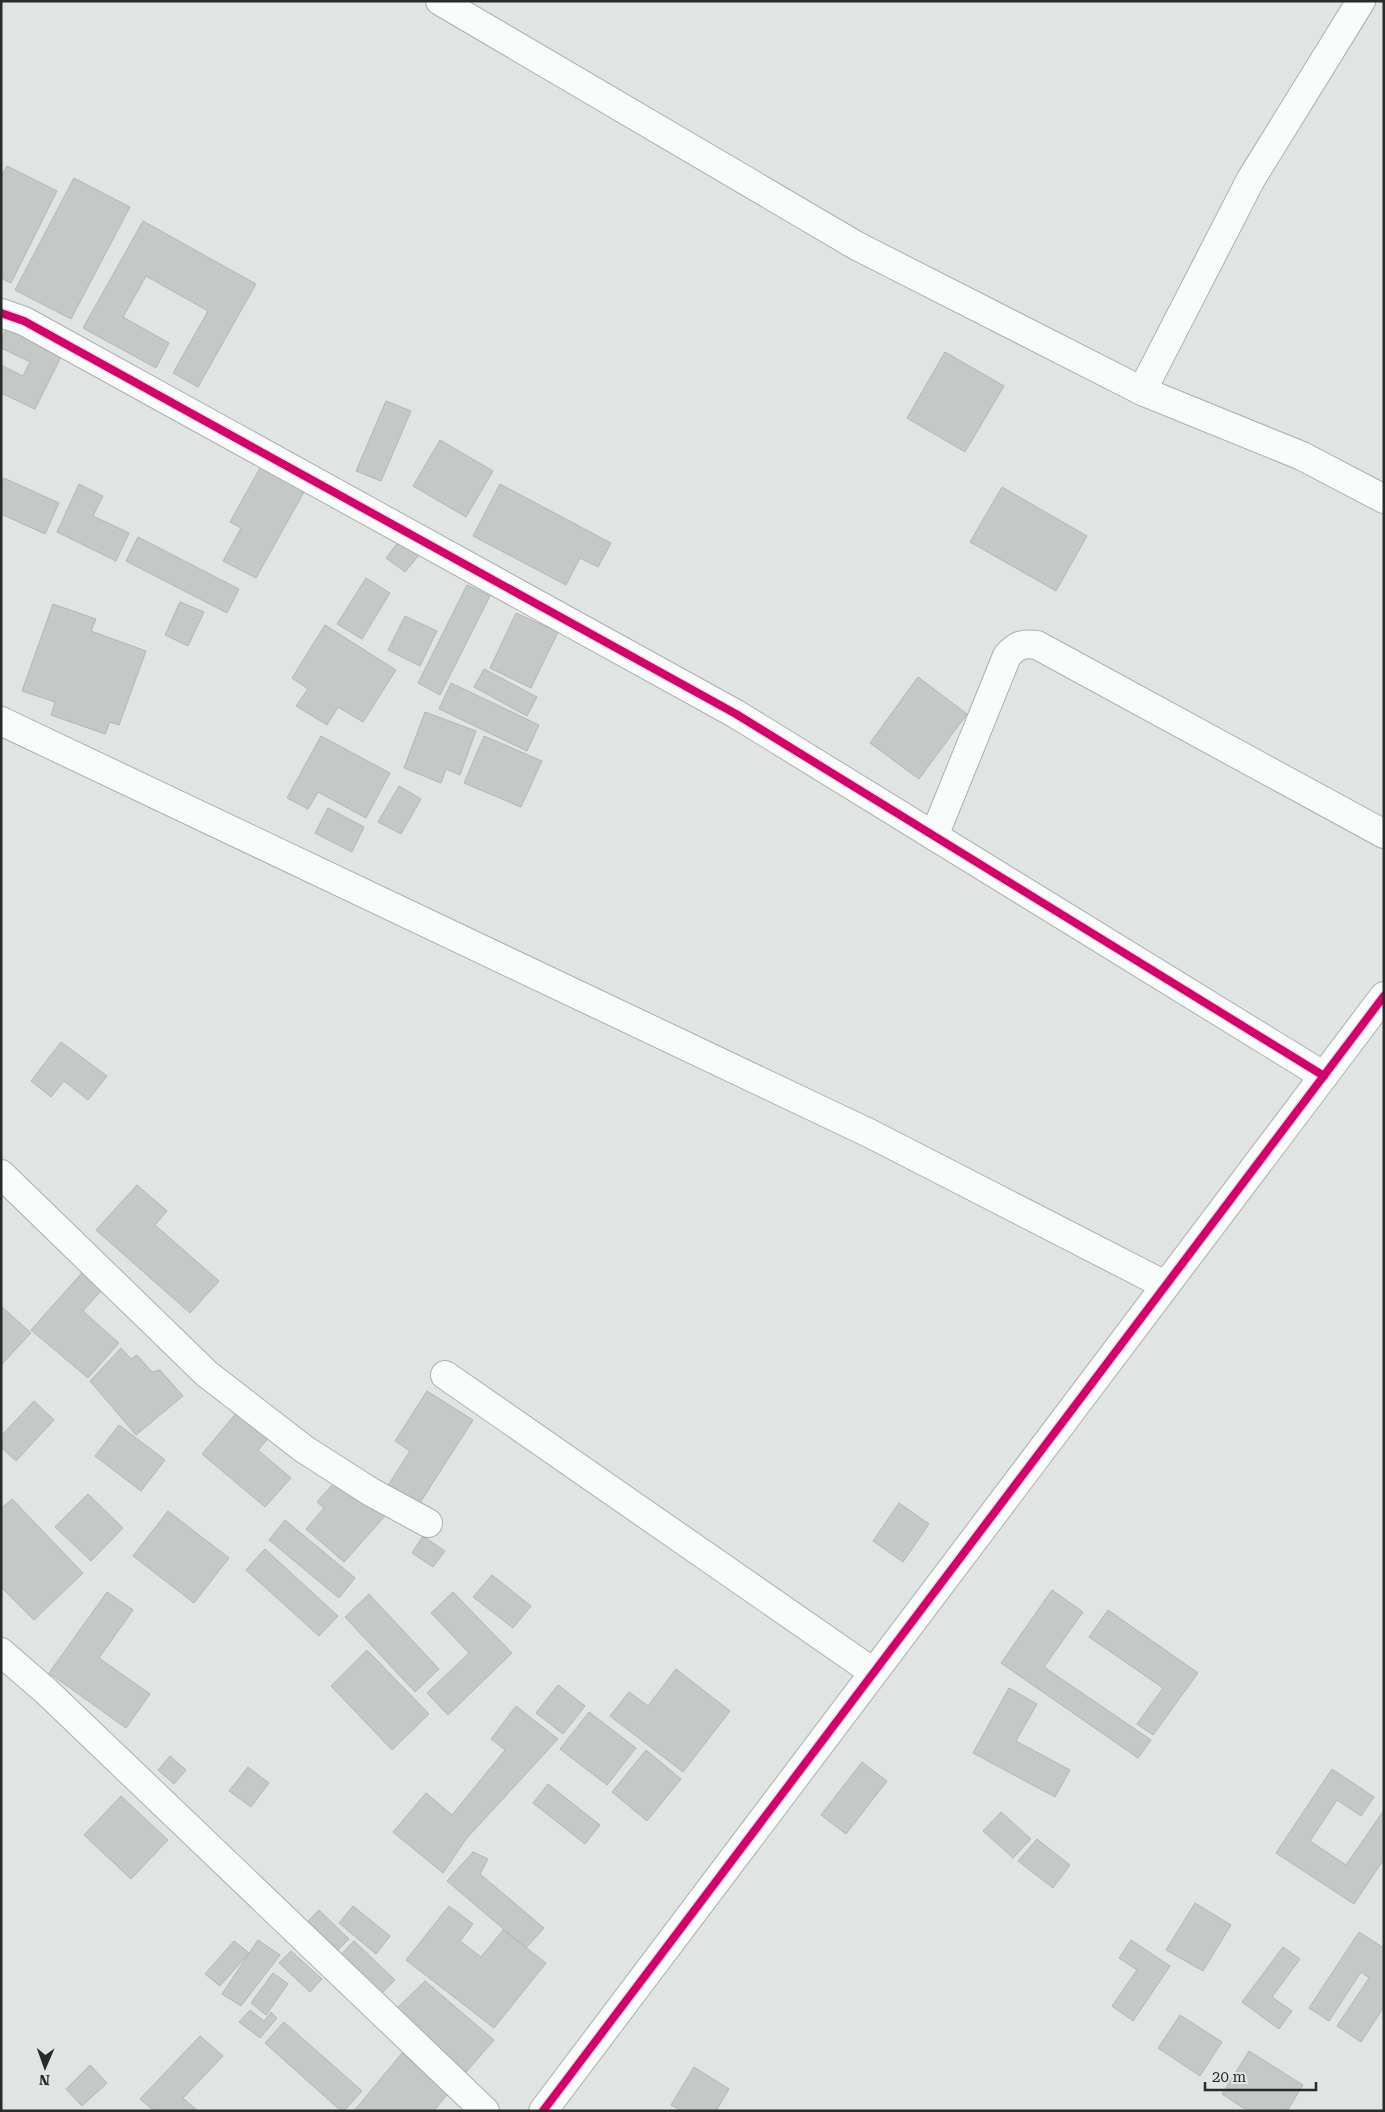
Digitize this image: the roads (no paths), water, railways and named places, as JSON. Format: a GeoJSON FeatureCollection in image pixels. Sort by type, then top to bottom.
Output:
{"type":"FeatureCollection","features":[{"type":"Feature","properties":{"kind":"street"},"geometry":{"type":"LineString","coordinates":[[440,1],[856,246],[1142,391],[1302,456],[1384,499]]}},
{"type":"Feature","properties":{"kind":"street"},"geometry":{"type":"LineString","coordinates":[[1142,391],[1251,179],[1361,1]]}},
{"type":"Feature","properties":{"kind":"street"},"geometry":{"type":"LineString","coordinates":[[1,314],[24,321],[736,714],[1324,1076]]}},
{"type":"Feature","properties":{"kind":"street"},"geometry":{"type":"LineString","coordinates":[[934,836],[1007,656],[1016,646],[1026,644],[1037,645],[1384,834]]}},
{"type":"Feature","properties":{"kind":"street"},"geometry":{"type":"LineString","coordinates":[[1,722],[871,1134],[1166,1285]]}},
{"type":"Feature","properties":{"kind":"street"},"geometry":{"type":"LineString","coordinates":[[543,2111],[1384,996]]}},
{"type":"Feature","properties":{"kind":"street"},"geometry":{"type":"LineString","coordinates":[[1,1174],[207,1374],[304,1449],[372,1492],[428,1524]]}},
{"type":"Feature","properties":{"kind":"street"},"geometry":{"type":"LineString","coordinates":[[445,1375],[873,1672]]}},
{"type":"Feature","properties":{"kind":"street"},"geometry":{"type":"LineString","coordinates":[[1,1652],[47,1692],[485,2111]]}}]}
